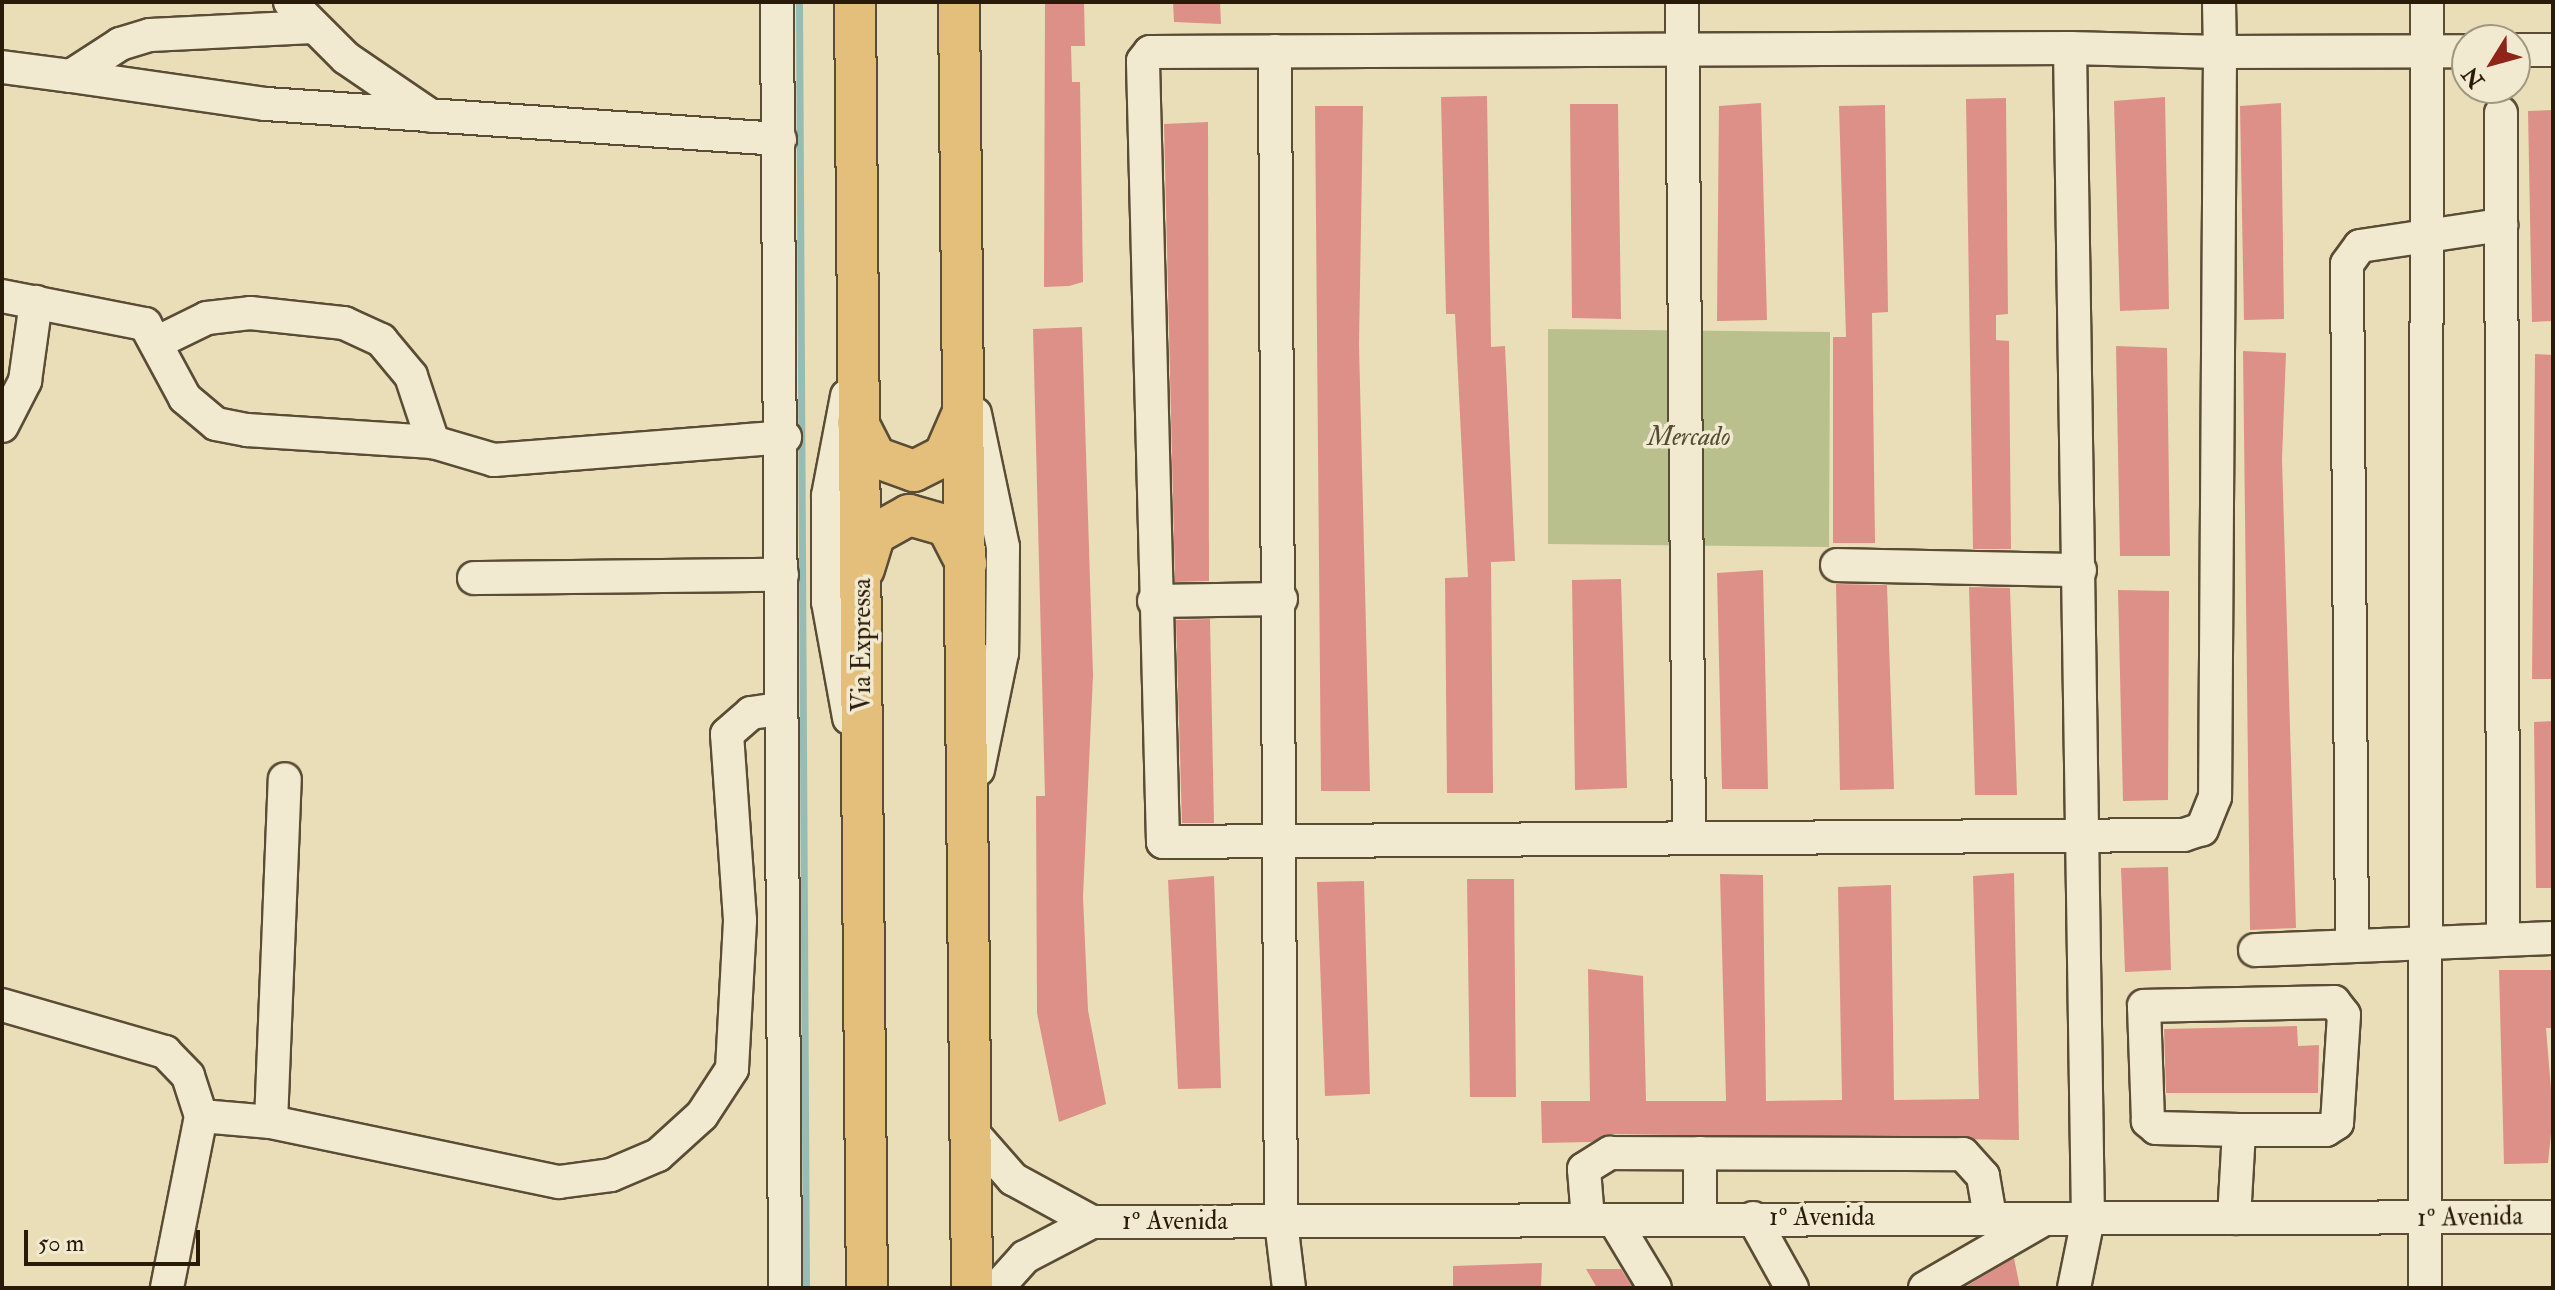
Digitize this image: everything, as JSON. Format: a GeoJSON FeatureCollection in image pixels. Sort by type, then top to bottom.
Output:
{"type":"FeatureCollection","features":[{"type":"Feature","properties":{"kind":"main road","name":"Via Expressa"},"geometry":{"type":"LineString","coordinates":[[855,2],[856,419],[863,573],[867,1288]]}},
{"type":"Feature","properties":{"kind":"main road"},"geometry":{"type":"LineString","coordinates":[[959,2],[972,1288]]}},
{"type":"Feature","properties":{"kind":"main road"},"geometry":{"type":"LineString","coordinates":[[856,419],[875,457],[906,471],[944,456],[961,417]]}},
{"type":"Feature","properties":{"kind":"main road"},"geometry":{"type":"LineString","coordinates":[[863,573],[875,534],[909,515],[947,526],[967,570]]}},
{"type":"Feature","properties":{"kind":"street"},"geometry":{"type":"LineString","coordinates":[[290,2],[313,27],[434,118]]}},
{"type":"Feature","properties":{"kind":"street"},"geometry":{"type":"LineString","coordinates":[[777,2],[785,437],[780,709],[785,1288]]}},
{"type":"Feature","properties":{"kind":"street"},"geometry":{"type":"LineString","coordinates":[[1682,2],[1689,835]]}},
{"type":"Feature","properties":{"kind":"street"},"geometry":{"type":"LineString","coordinates":[[2219,2],[2220,52],[2213,815],[2184,835],[1284,837],[1169,844],[1158,836],[1143,61],[1150,52],[2070,48],[2220,52],[2451,51]]}},
{"type":"Feature","properties":{"kind":"street"},"geometry":{"type":"LineString","coordinates":[[2425,1288],[2427,2]]}},
{"type":"Feature","properties":{"kind":"street"},"geometry":{"type":"LineString","coordinates":[[71,76],[120,44],[150,35],[313,27]]}},
{"type":"Feature","properties":{"kind":"street"},"geometry":{"type":"LineString","coordinates":[[2070,48],[2086,835],[2088,1219],[2074,1288]]}},
{"type":"Feature","properties":{"kind":"street"},"geometry":{"type":"LineString","coordinates":[[2531,50],[2553,50]]}},
{"type":"Feature","properties":{"kind":"street"},"geometry":{"type":"LineString","coordinates":[[1275,51],[1284,837],[1281,1222],[1289,1288]]}},
{"type":"Feature","properties":{"kind":"street"},"geometry":{"type":"LineString","coordinates":[[2,67],[434,118],[780,139]]}},
{"type":"Feature","properties":{"kind":"street"},"geometry":{"type":"LineString","coordinates":[[2501,113],[2503,939]]}},
{"type":"Feature","properties":{"kind":"street"},"geometry":{"type":"LineString","coordinates":[[2352,944],[2347,264],[2360,246],[2501,225]]}},
{"type":"Feature","properties":{"kind":"street"},"geometry":{"type":"LineString","coordinates":[[2,296],[123,315],[160,341],[185,398],[216,424],[433,442],[494,460],[785,437]]}},
{"type":"Feature","properties":{"kind":"street"},"geometry":{"type":"LineString","coordinates":[[2,426],[25,381],[36,302]]}},
{"type":"Feature","properties":{"kind":"street"},"geometry":{"type":"LineString","coordinates":[[160,341],[207,318],[250,313],[344,323],[381,340],[411,376],[433,442]]}},
{"type":"Feature","properties":{"kind":"street"},"geometry":{"type":"LineString","coordinates":[[856,345],[828,496],[828,602],[864,805]]}},
{"type":"Feature","properties":{"kind":"street"},"geometry":{"type":"LineString","coordinates":[[961,347],[1003,547],[1002,653],[969,813]]}},
{"type":"Feature","properties":{"kind":"street"},"geometry":{"type":"LineString","coordinates":[[1837,565],[2080,570]]}},
{"type":"Feature","properties":{"kind":"street"},"geometry":{"type":"LineString","coordinates":[[474,578],[782,575]]}},
{"type":"Feature","properties":{"kind":"street"},"geometry":{"type":"LineString","coordinates":[[1154,601],[1281,599]]}},
{"type":"Feature","properties":{"kind":"street"},"geometry":{"type":"LineString","coordinates":[[201,1116],[271,1122],[559,1182],[611,1175],[658,1155],[702,1115],[732,1069],[740,920],[727,734],[751,713],[780,709]]}},
{"type":"Feature","properties":{"kind":"street"},"geometry":{"type":"LineString","coordinates":[[271,1122],[285,779]]}},
{"type":"Feature","properties":{"kind":"street"},"geometry":{"type":"LineString","coordinates":[[2255,950],[2425,939],[2553,938]]}},
{"type":"Feature","properties":{"kind":"street"},"geometry":{"type":"LineString","coordinates":[[2,1005],[165,1052],[188,1076],[201,1116],[167,1288]]}},
{"type":"Feature","properties":{"kind":"street"},"geometry":{"type":"LineString","coordinates":[[2144,1006],[2341,1006],[2337,1123],[2326,1130],[2239,1130],[2156,1128],[2148,1121],[2144,1006]]}},
{"type":"Feature","properties":{"kind":"street"},"geometry":{"type":"LineString","coordinates":[[2234,1218],[2239,1130]]}},
{"type":"Feature","properties":{"kind":"street"},"geometry":{"type":"LineString","coordinates":[[971,1131],[1013,1179],[1092,1222]]}},
{"type":"Feature","properties":{"kind":"street"},"geometry":{"type":"LineString","coordinates":[[1655,1288],[1601,1219],[1584,1169],[1599,1153],[1963,1154],[1983,1176],[1990,1217]]}},
{"type":"Feature","properties":{"kind":"street"},"geometry":{"type":"LineString","coordinates":[[1700,1153],[1700,1217]]}},
{"type":"Feature","properties":{"kind":"street","name":"1º Avenida"},"geometry":{"type":"LineString","coordinates":[[1092,1222],[1700,1217],[1990,1217],[2043,1220],[2553,1217]]}},
{"type":"Feature","properties":{"kind":"street"},"geometry":{"type":"LineString","coordinates":[[1753,1218],[1792,1288]]}},
{"type":"Feature","properties":{"kind":"street"},"geometry":{"type":"LineString","coordinates":[[1925,1288],[2043,1220]]}},
{"type":"Feature","properties":{"kind":"street"},"geometry":{"type":"LineString","coordinates":[[997,1288],[1025,1257],[1092,1222]]}},
{"type":"Feature","properties":{"kind":"green space","name":"Mercado"},"geometry":{"type":"Polygon","coordinates":[[[1548,329],[1830,332],[1829,547],[1548,544],[1548,329]]]}},
{"type":"Feature","properties":{"kind":"building"},"geometry":{"type":"Polygon","coordinates":[[[1045,2],[1084,2],[1085,46],[1071,46],[1072,82],[1080,82],[1083,282],[1069,286],[1044,287],[1045,2]]]}},
{"type":"Feature","properties":{"kind":"building"},"geometry":{"type":"Polygon","coordinates":[[[1173,2],[1220,2],[1221,24],[1174,22],[1173,2]]]}},
{"type":"Feature","properties":{"kind":"building"},"geometry":{"type":"Polygon","coordinates":[[[1487,96],[1491,347],[1505,346],[1515,561],[1491,562],[1493,793],[1447,793],[1445,578],[1468,577],[1455,314],[1446,314],[1441,97],[1487,96]]]}},
{"type":"Feature","properties":{"kind":"building"},"geometry":{"type":"Polygon","coordinates":[[[2165,97],[2169,309],[2120,311],[2114,101],[2165,97]]]}},
{"type":"Feature","properties":{"kind":"building"},"geometry":{"type":"Polygon","coordinates":[[[2006,98],[2008,314],[1996,315],[1996,340],[2009,341],[2011,549],[1973,549],[1966,99],[2006,98]]]}},
{"type":"Feature","properties":{"kind":"building"},"geometry":{"type":"Polygon","coordinates":[[[1761,103],[1767,320],[1717,321],[1719,106],[1761,103]]]}},
{"type":"Feature","properties":{"kind":"building"},"geometry":{"type":"Polygon","coordinates":[[[2281,103],[2284,319],[2244,320],[2240,106],[2281,103]]]}},
{"type":"Feature","properties":{"kind":"building"},"geometry":{"type":"Polygon","coordinates":[[[1570,104],[1618,104],[1621,319],[1572,318],[1570,104]]]}},
{"type":"Feature","properties":{"kind":"building"},"geometry":{"type":"Polygon","coordinates":[[[1885,105],[1888,312],[1872,313],[1875,543],[1833,543],[1833,337],[1846,337],[1839,106],[1885,105]]]}},
{"type":"Feature","properties":{"kind":"building"},"geometry":{"type":"Polygon","coordinates":[[[1315,106],[1363,106],[1359,345],[1370,791],[1321,791],[1315,106]]]}},
{"type":"Feature","properties":{"kind":"building"},"geometry":{"type":"Polygon","coordinates":[[[2553,110],[2553,321],[2532,322],[2528,111],[2553,110]]]}},
{"type":"Feature","properties":{"kind":"building"},"geometry":{"type":"Polygon","coordinates":[[[1208,122],[1209,581],[1175,582],[1164,124],[1208,122]]]}},
{"type":"Feature","properties":{"kind":"building"},"geometry":{"type":"Polygon","coordinates":[[[1082,327],[1093,675],[1083,897],[1088,1010],[1106,1104],[1059,1122],[1037,1013],[1036,796],[1045,796],[1033,329],[1082,327]]]}},
{"type":"Feature","properties":{"kind":"building"},"geometry":{"type":"Polygon","coordinates":[[[2116,346],[2167,348],[2170,556],[2120,556],[2116,346]]]}},
{"type":"Feature","properties":{"kind":"building"},"geometry":{"type":"Polygon","coordinates":[[[2243,351],[2286,353],[2282,459],[2296,928],[2250,930],[2243,351]]]}},
{"type":"Feature","properties":{"kind":"building"},"geometry":{"type":"Polygon","coordinates":[[[2535,354],[2553,355],[2553,679],[2532,679],[2535,354]]]}},
{"type":"Feature","properties":{"kind":"building"},"geometry":{"type":"Polygon","coordinates":[[[1763,570],[1768,789],[1722,789],[1717,573],[1763,570]]]}},
{"type":"Feature","properties":{"kind":"building"},"geometry":{"type":"Polygon","coordinates":[[[1621,579],[1627,788],[1575,790],[1572,580],[1621,579]]]}},
{"type":"Feature","properties":{"kind":"building"},"geometry":{"type":"Polygon","coordinates":[[[1836,584],[1887,585],[1894,789],[1840,790],[1836,584]]]}},
{"type":"Feature","properties":{"kind":"building"},"geometry":{"type":"Polygon","coordinates":[[[1969,587],[2010,588],[2017,795],[1975,795],[1969,587]]]}},
{"type":"Feature","properties":{"kind":"building"},"geometry":{"type":"Polygon","coordinates":[[[2118,590],[2169,591],[2168,800],[2123,801],[2118,590]]]}},
{"type":"Feature","properties":{"kind":"building"},"geometry":{"type":"Polygon","coordinates":[[[1210,619],[1214,823],[1182,823],[1176,620],[1210,619]]]}},
{"type":"Feature","properties":{"kind":"building"},"geometry":{"type":"Polygon","coordinates":[[[2553,721],[2553,888],[2536,888],[2534,722],[2553,721]]]}},
{"type":"Feature","properties":{"kind":"building"},"geometry":{"type":"Polygon","coordinates":[[[2168,867],[2171,970],[2125,972],[2121,868],[2168,867]]]}},
{"type":"Feature","properties":{"kind":"building"},"geometry":{"type":"Polygon","coordinates":[[[2014,873],[2019,1140],[1610,1134],[1591,1142],[1542,1143],[1541,1101],[1590,1101],[1588,969],[1643,976],[1646,1101],[1726,1101],[1720,874],[1763,875],[1766,1101],[1842,1100],[1838,887],[1891,885],[1894,1100],[1979,1099],[1973,876],[2014,873]]]}},
{"type":"Feature","properties":{"kind":"building"},"geometry":{"type":"Polygon","coordinates":[[[1214,876],[1221,1088],[1178,1089],[1168,880],[1214,876]]]}},
{"type":"Feature","properties":{"kind":"building"},"geometry":{"type":"Polygon","coordinates":[[[1467,879],[1514,879],[1516,1097],[1470,1097],[1467,879]]]}},
{"type":"Feature","properties":{"kind":"building"},"geometry":{"type":"Polygon","coordinates":[[[1364,881],[1370,1094],[1325,1096],[1317,882],[1364,881]]]}},
{"type":"Feature","properties":{"kind":"building"},"geometry":{"type":"Polygon","coordinates":[[[2499,970],[2553,970],[2553,1028],[2546,1028],[2553,1114],[2548,1163],[2504,1164],[2499,970]]]}},
{"type":"Feature","properties":{"kind":"building"},"geometry":{"type":"Polygon","coordinates":[[[2297,1026],[2298,1046],[2319,1045],[2318,1093],[2166,1093],[2164,1029],[2297,1026]]]}},
{"type":"Feature","properties":{"kind":"building"},"geometry":{"type":"Polygon","coordinates":[[[2014,1258],[2020,1288],[1963,1288],[2014,1258]]]}},
{"type":"Feature","properties":{"kind":"building"},"geometry":{"type":"Polygon","coordinates":[[[1542,1263],[1541,1288],[1453,1288],[1453,1266],[1542,1263]]]}},
{"type":"Feature","properties":{"kind":"building"},"geometry":{"type":"Polygon","coordinates":[[[1586,1269],[1621,1269],[1633,1288],[1597,1288],[1586,1269]]]}},
{"type":"Feature","properties":{"kind":"waterway"},"geometry":{"type":"LineString","coordinates":[[799,2],[806,1288]]}}]}
